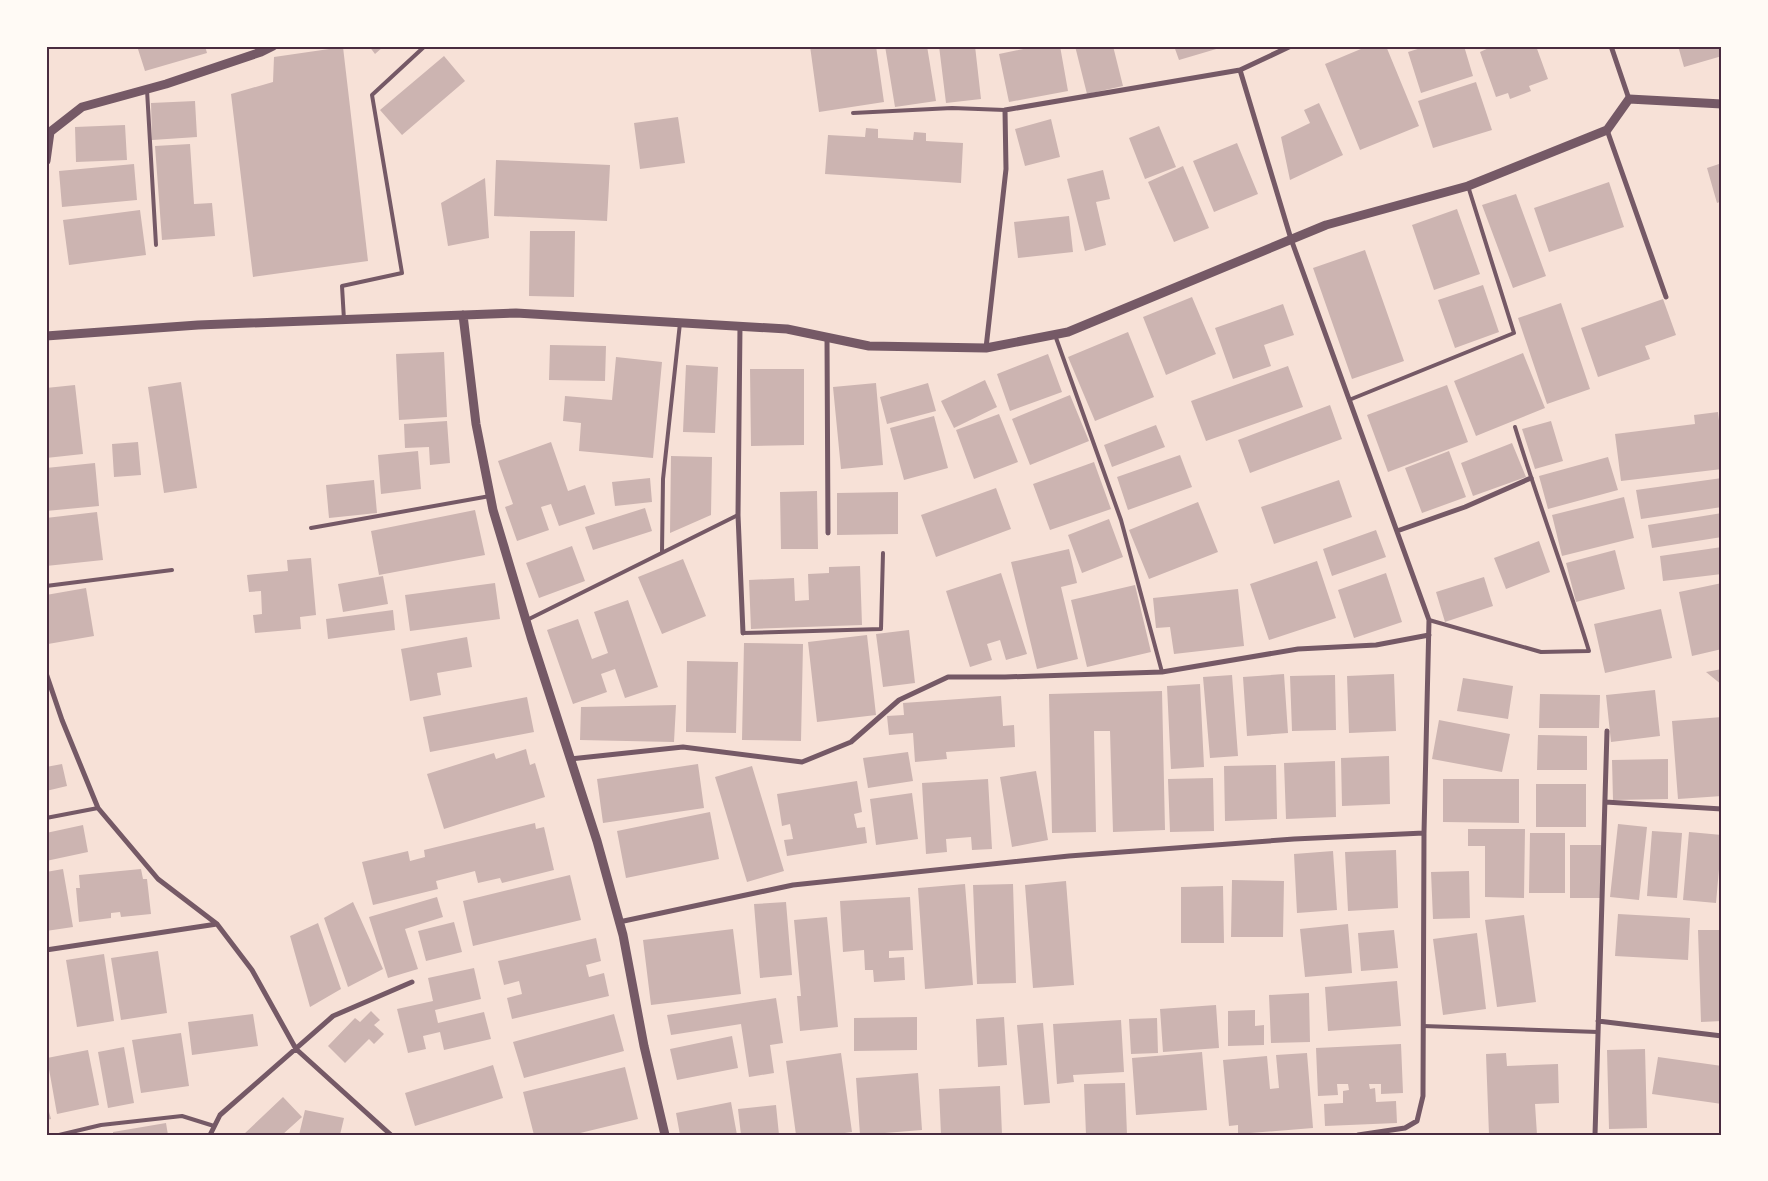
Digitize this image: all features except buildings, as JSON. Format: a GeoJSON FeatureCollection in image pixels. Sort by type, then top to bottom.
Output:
{"type":"FeatureCollection","features":[{"type":"Feature","properties":{"kind":"street"},"geometry":{"type":"LineString","coordinates":[[46,161],[50,132],[82,107],[146,90],[253,55],[273,46]]}},
{"type":"Feature","properties":{"kind":"street"},"geometry":{"type":"LineString","coordinates":[[986,348],[1006,169],[1005,110],[1240,70],[1291,46]]}},
{"type":"Feature","properties":{"kind":"street"},"geometry":{"type":"LineString","coordinates":[[1611,46],[1629,99]]}},
{"type":"Feature","properties":{"kind":"street"},"geometry":{"type":"LineString","coordinates":[[1240,70],[1290,239],[1429,620],[1424,833],[1423,1096],[1418,1121],[1405,1128],[1358,1135]]}},
{"type":"Feature","properties":{"kind":"street"},"geometry":{"type":"LineString","coordinates":[[46,336],[198,325],[516,313],[787,329],[869,346],[986,348],[1068,332],[1326,225],[1468,186],[1607,130],[1629,99]]}},
{"type":"Feature","properties":{"kind":"street"},"geometry":{"type":"LineString","coordinates":[[1629,99],[1722,104]]}},
{"type":"Feature","properties":{"kind":"street"},"geometry":{"type":"LineString","coordinates":[[1607,130],[1666,297]]}},
{"type":"Feature","properties":{"kind":"street"},"geometry":{"type":"LineString","coordinates":[[463,315],[476,424],[493,510],[526,621],[597,841],[619,922],[644,1046],[665,1135]]}},
{"type":"Feature","properties":{"kind":"street"},"geometry":{"type":"LineString","coordinates":[[740,326],[738,515],[743,633]]}},
{"type":"Feature","properties":{"kind":"street"},"geometry":{"type":"LineString","coordinates":[[827,338],[828,533]]}},
{"type":"Feature","properties":{"kind":"street"},"geometry":{"type":"LineString","coordinates":[[1397,531],[1465,507],[1531,478]]}},
{"type":"Feature","properties":{"kind":"street"},"geometry":{"type":"LineString","coordinates":[[570,759],[683,746],[802,762],[851,742],[899,700],[948,677],[1005,678],[1162,672],[1298,649],[1376,646],[1429,635]]}},
{"type":"Feature","properties":{"kind":"street"},"geometry":{"type":"LineString","coordinates":[[46,673],[62,720],[98,808],[158,879],[217,924],[252,970],[296,1049],[391,1135]]}},
{"type":"Feature","properties":{"kind":"street"},"geometry":{"type":"LineString","coordinates":[[1595,1135],[1607,731]]}},
{"type":"Feature","properties":{"kind":"street"},"geometry":{"type":"LineString","coordinates":[[1605,802],[1722,809]]}},
{"type":"Feature","properties":{"kind":"street"},"geometry":{"type":"LineString","coordinates":[[619,922],[793,885],[1068,856],[1294,839],[1424,833]]}},
{"type":"Feature","properties":{"kind":"street"},"geometry":{"type":"LineString","coordinates":[[46,950],[217,924]]}},
{"type":"Feature","properties":{"kind":"street"},"geometry":{"type":"LineString","coordinates":[[210,1135],[220,1115],[333,1016],[412,982]]}},
{"type":"Feature","properties":{"kind":"street"},"geometry":{"type":"LineString","coordinates":[[1598,1021],[1722,1036]]}},
{"type":"Feature","properties":{"kind":"lane"},"geometry":{"type":"LineString","coordinates":[[344,320],[342,286],[402,273],[372,94],[425,46]]}},
{"type":"Feature","properties":{"kind":"lane"},"geometry":{"type":"LineString","coordinates":[[146,90],[156,245]]}},
{"type":"Feature","properties":{"kind":"lane"},"geometry":{"type":"LineString","coordinates":[[853,113],[952,108],[1005,110]]}},
{"type":"Feature","properties":{"kind":"lane"},"geometry":{"type":"LineString","coordinates":[[1349,400],[1514,333],[1468,186]]}},
{"type":"Feature","properties":{"kind":"lane"},"geometry":{"type":"LineString","coordinates":[[662,552],[662,479],[680,322]]}},
{"type":"Feature","properties":{"kind":"lane"},"geometry":{"type":"LineString","coordinates":[[1055,335],[1121,520],[1162,672]]}},
{"type":"Feature","properties":{"kind":"lane"},"geometry":{"type":"LineString","coordinates":[[1429,620],[1541,652],[1589,651],[1515,427]]}},
{"type":"Feature","properties":{"kind":"lane"},"geometry":{"type":"LineString","coordinates":[[311,528],[490,496]]}},
{"type":"Feature","properties":{"kind":"lane"},"geometry":{"type":"LineString","coordinates":[[526,621],[738,515]]}},
{"type":"Feature","properties":{"kind":"lane"},"geometry":{"type":"LineString","coordinates":[[743,633],[881,629],[882,553]]}},
{"type":"Feature","properties":{"kind":"lane"},"geometry":{"type":"LineString","coordinates":[[46,586],[172,570]]}},
{"type":"Feature","properties":{"kind":"lane"},"geometry":{"type":"LineString","coordinates":[[46,818],[98,808]]}},
{"type":"Feature","properties":{"kind":"lane"},"geometry":{"type":"LineString","coordinates":[[1423,1026],[1598,1032]]}},
{"type":"Feature","properties":{"kind":"lane"},"geometry":{"type":"LineString","coordinates":[[59,1135],[101,1126],[182,1116],[214,1126]]}}]}
